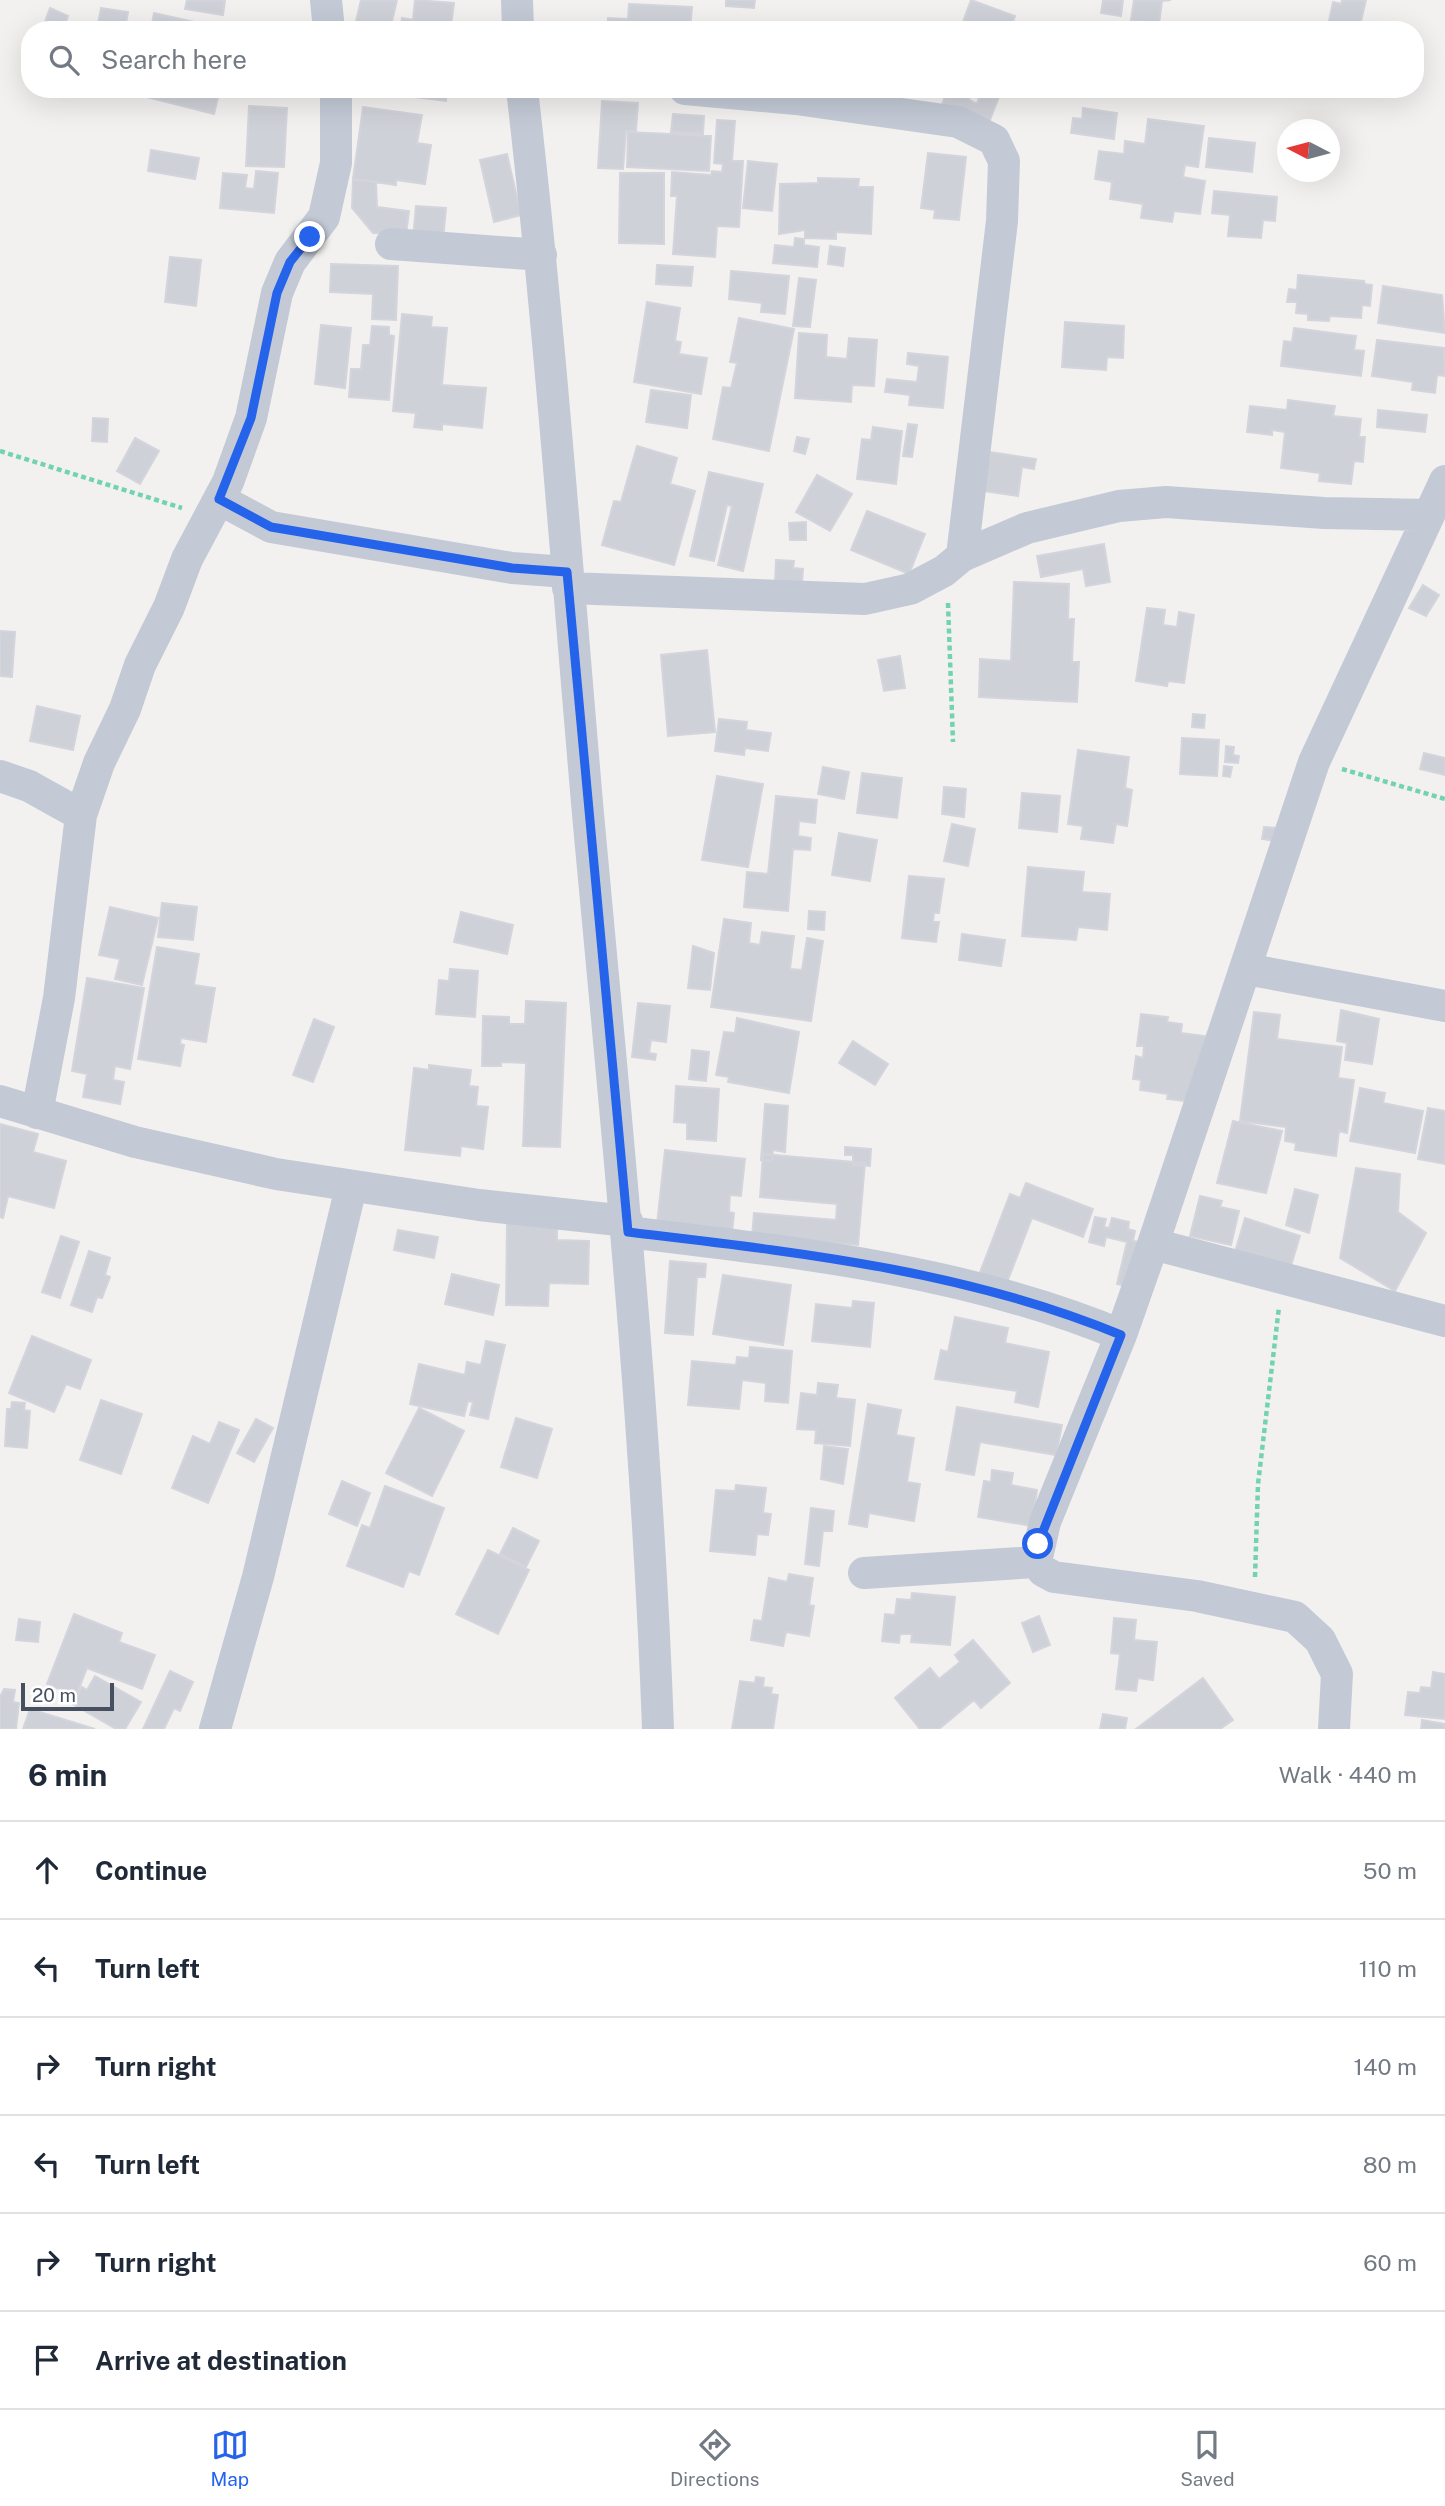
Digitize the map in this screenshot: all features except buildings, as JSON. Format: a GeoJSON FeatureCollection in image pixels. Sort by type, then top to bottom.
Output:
{"type":"FeatureCollection","features":[{"type":"Feature","properties":{"kind":"street"},"geometry":{"type":"LineString","coordinates":[[326,0],[328,21]]}},
{"type":"Feature","properties":{"kind":"street"},"geometry":{"type":"LineString","coordinates":[[517,0],[518,21]]}},
{"type":"Feature","properties":{"kind":"street"},"geometry":{"type":"LineString","coordinates":[[37,1113],[59,998],[81,815],[99,763],[125,709],[140,665],[214,508],[251,418],[277,293],[290,262],[324,217],[336,163],[336,98]]}},
{"type":"Feature","properties":{"kind":"street"},"geometry":{"type":"LineString","coordinates":[[523,98],[541,255],[628,1227],[652,1572],[658,1729]]}},
{"type":"Feature","properties":{"kind":"street"},"geometry":{"type":"LineString","coordinates":[[785,98],[958,122],[994,140],[1004,161],[1002,221],[953,564]]}},
{"type":"Feature","properties":{"kind":"street"},"geometry":{"type":"LineString","coordinates":[[391,244],[541,255]]}},
{"type":"Feature","properties":{"kind":"street"},"geometry":{"type":"LineString","coordinates":[[1334,1729],[1336,1674],[1320,1640],[1295,1617],[1256,1606],[1054,1577],[1037,1562],[1045,1522],[1121,1335],[1153,1244],[1314,762],[1445,481]]}},
{"type":"Feature","properties":{"kind":"street"},"geometry":{"type":"LineString","coordinates":[[214,508],[271,527],[568,580],[865,599],[910,589],[953,564],[1027,528],[1119,506],[1166,502],[1324,513],[1429,515]]}},
{"type":"Feature","properties":{"kind":"street"},"geometry":{"type":"LineString","coordinates":[[0,776],[29,786],[81,815]]}},
{"type":"Feature","properties":{"kind":"street"},"geometry":{"type":"LineString","coordinates":[[1246,969],[1445,1006]]}},
{"type":"Feature","properties":{"kind":"street"},"geometry":{"type":"LineString","coordinates":[[0,1101],[135,1142],[276,1174],[866,1262],[1074,1316],[1121,1335]]}},
{"type":"Feature","properties":{"kind":"street"},"geometry":{"type":"LineString","coordinates":[[215,1729],[258,1577],[351,1187]]}},
{"type":"Feature","properties":{"kind":"street"},"geometry":{"type":"LineString","coordinates":[[1153,1244],[1445,1321]]}},
{"type":"Feature","properties":{"kind":"street"},"geometry":{"type":"LineString","coordinates":[[864,1573],[1037,1562]]}},
{"type":"Feature","properties":{"kind":"path"},"geometry":{"type":"LineString","coordinates":[[0,451],[214,508]]}},
{"type":"Feature","properties":{"kind":"path"},"geometry":{"type":"LineString","coordinates":[[953,564],[953,742]]}},
{"type":"Feature","properties":{"kind":"path"},"geometry":{"type":"LineString","coordinates":[[1314,762],[1419,789],[1445,799]]}},
{"type":"Feature","properties":{"kind":"path"},"geometry":{"type":"LineString","coordinates":[[1256,1606],[1258,1484],[1282,1279]]}},
{"type":"Feature","properties":{"kind":"route"},"geometry":{"type":"LineString","coordinates":[[310,237],[290,262],[277,293],[251,418],[228,482],[219,499],[271,527],[512,568],[567,572],[628,1232],[866,1262],[1074,1316],[1121,1335],[1038,1544]]}}]}
